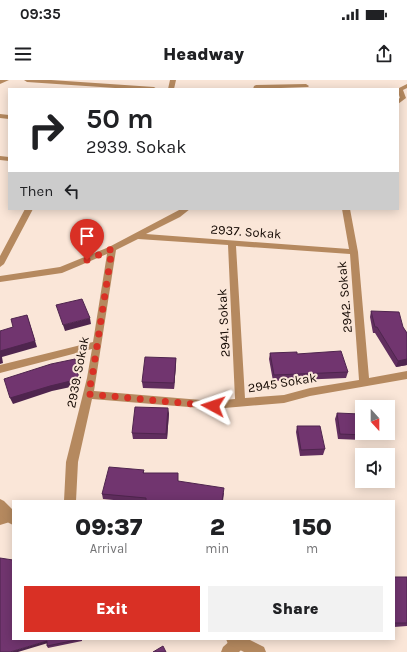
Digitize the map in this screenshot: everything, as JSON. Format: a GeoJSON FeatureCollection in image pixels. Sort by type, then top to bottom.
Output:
{"type":"FeatureCollection","features":[{"type":"Feature","properties":{"kind":"street"},"geometry":{"type":"LineString","coordinates":[[0,82],[6,80]]}},
{"type":"Feature","properties":{"kind":"street"},"geometry":{"type":"LineString","coordinates":[[27,80],[140,88]]}},
{"type":"Feature","properties":{"kind":"street"},"geometry":{"type":"LineString","coordinates":[[256,88],[305,85]]}},
{"type":"Feature","properties":{"kind":"street"},"geometry":{"type":"LineString","coordinates":[[399,101],[403,98],[400,89],[407,86]]}},
{"type":"Feature","properties":{"kind":"street"},"geometry":{"type":"LineString","coordinates":[[0,264],[29,210]]}},
{"type":"Feature","properties":{"kind":"street"},"geometry":{"type":"LineString","coordinates":[[168,210],[172,218]]}},
{"type":"Feature","properties":{"kind":"street"},"geometry":{"type":"LineString","coordinates":[[0,279],[62,270],[112,249],[184,210]]}},
{"type":"Feature","properties":{"kind":"street","name":"2942. Sokak"},"geometry":{"type":"LineString","coordinates":[[346,210],[354,252],[364,384]]}},
{"type":"Feature","properties":{"kind":"street","name":"2937. Sokak"},"geometry":{"type":"LineString","coordinates":[[136,236],[354,252]]}},
{"type":"Feature","properties":{"kind":"street","name":"2941. Sokak"},"geometry":{"type":"LineString","coordinates":[[232,243],[240,403]]}},
{"type":"Feature","properties":{"kind":"street","name":"2939. Sokak"},"geometry":{"type":"LineString","coordinates":[[70,500],[72,462],[88,394],[112,249]]}},
{"type":"Feature","properties":{"kind":"street"},"geometry":{"type":"LineString","coordinates":[[0,369],[97,344]]}},
{"type":"Feature","properties":{"kind":"street","name":"2945 Sokak"},"geometry":{"type":"LineString","coordinates":[[88,394],[213,406],[284,399],[310,392],[364,384],[407,375]]}},
{"type":"Feature","properties":{"kind":"street"},"geometry":{"type":"LineString","coordinates":[[0,505],[8,518]]}},
{"type":"Feature","properties":{"kind":"street"},"geometry":{"type":"LineString","coordinates":[[228,652],[236,641],[259,652]]}},
{"type":"Feature","properties":{"kind":"building"},"geometry":{"type":"Polygon","coordinates":[[[82,299],[90,318],[63,325],[56,305],[82,299]]]}},
{"type":"Feature","properties":{"kind":"building"},"geometry":{"type":"Polygon","coordinates":[[[371,311],[399,312],[403,327],[407,333],[407,359],[398,361],[377,327],[375,327],[371,311]]]}},
{"type":"Feature","properties":{"kind":"building"},"geometry":{"type":"Polygon","coordinates":[[[27,315],[35,341],[0,351],[0,331],[13,327],[11,319],[27,315]]]}},
{"type":"Feature","properties":{"kind":"building"},"geometry":{"type":"Polygon","coordinates":[[[341,351],[348,372],[274,375],[270,353],[297,352],[297,354],[341,351]]]}},
{"type":"Feature","properties":{"kind":"building"},"geometry":{"type":"Polygon","coordinates":[[[145,357],[176,358],[174,383],[142,382],[145,357]]]}},
{"type":"Feature","properties":{"kind":"building"},"geometry":{"type":"Polygon","coordinates":[[[75,359],[79,379],[10,398],[4,379],[51,364],[75,359]]]}},
{"type":"Feature","properties":{"kind":"building"},"geometry":{"type":"Polygon","coordinates":[[[135,407],[168,408],[166,434],[132,433],[135,407]]]}},
{"type":"Feature","properties":{"kind":"building"},"geometry":{"type":"Polygon","coordinates":[[[337,413],[355,414],[355,435],[340,434],[337,413]]]}},
{"type":"Feature","properties":{"kind":"building"},"geometry":{"type":"Polygon","coordinates":[[[297,426],[320,426],[325,449],[301,450],[297,426]]]}},
{"type":"Feature","properties":{"kind":"building"},"geometry":{"type":"Polygon","coordinates":[[[109,467],[144,470],[143,473],[178,473],[178,481],[224,488],[222,500],[146,500],[146,498],[102,494],[109,467]]]}},
{"type":"Feature","properties":{"kind":"building"},"geometry":{"type":"Polygon","coordinates":[[[0,558],[12,560],[12,640],[76,640],[47,646],[47,641],[10,652],[0,652],[0,558]]]}},
{"type":"Feature","properties":{"kind":"building"},"geometry":{"type":"Polygon","coordinates":[[[395,577],[407,577],[407,623],[395,623],[395,577]]]}},
{"type":"Feature","properties":{"kind":"building"},"geometry":{"type":"Polygon","coordinates":[[[163,646],[166,652],[153,652],[163,646]]]}},
{"type":"Feature","properties":{"kind":"route"},"geometry":{"type":"LineString","coordinates":[[87,260],[112,249],[92,378],[88,394],[213,406]]}}]}
